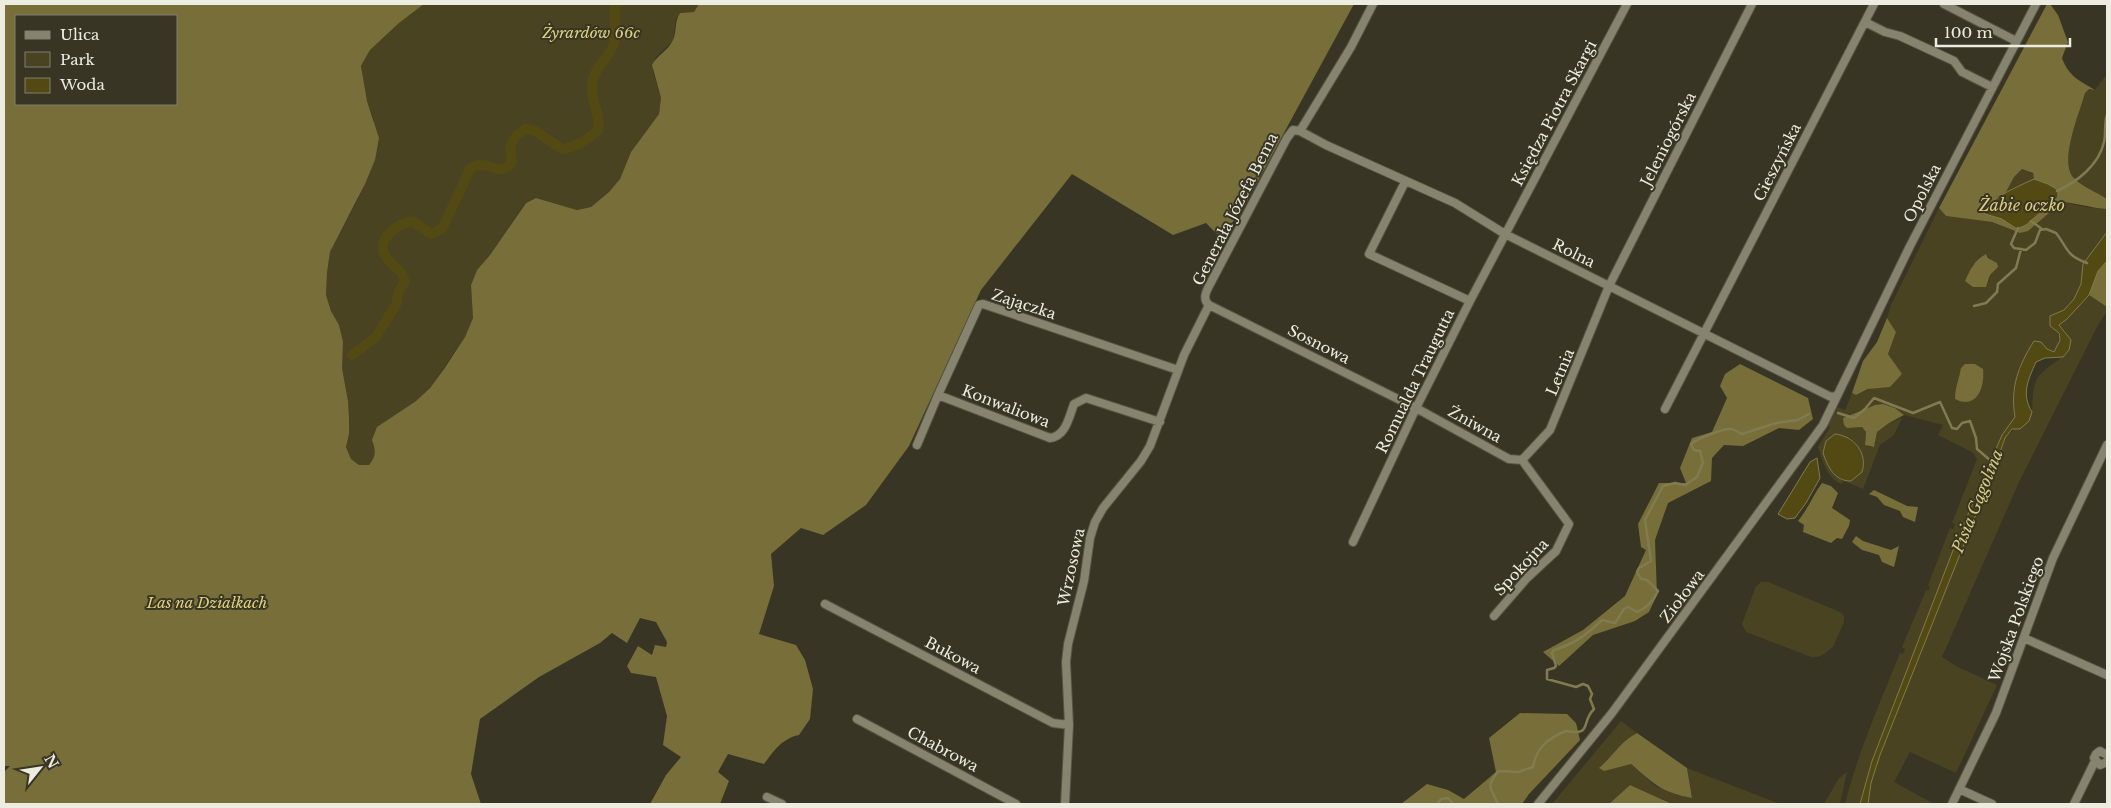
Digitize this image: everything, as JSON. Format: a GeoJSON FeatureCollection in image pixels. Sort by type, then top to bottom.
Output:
{"type":"FeatureCollection","features":[{"type":"Feature","properties":{"kind":"street","name":"Generała Józefa Bema"},"geometry":{"type":"LineString","coordinates":[[1209,305],[1205,299],[1208,288],[1287,138],[1293,130],[1300,131],[1351,46],[1373,4]]}},
{"type":"Feature","properties":{"kind":"street","name":"Księdza Piotra Skargi"},"geometry":{"type":"LineString","coordinates":[[1505,234],[1627,4]]}},
{"type":"Feature","properties":{"kind":"street","name":"Jeleniogórska"},"geometry":{"type":"LineString","coordinates":[[1609,286],[1752,4]]}},
{"type":"Feature","properties":{"kind":"street","name":"Cieszyńska"},"geometry":{"type":"LineString","coordinates":[[1666,409],[1874,4]]}},
{"type":"Feature","properties":{"kind":"street"},"geometry":{"type":"LineString","coordinates":[[1944,4],[2016,41]]}},
{"type":"Feature","properties":{"kind":"street","name":"Opolska"},"geometry":{"type":"LineString","coordinates":[[1836,396],[1910,246],[2036,4]]}},
{"type":"Feature","properties":{"kind":"street"},"geometry":{"type":"LineString","coordinates":[[1864,22],[1954,61],[1962,72],[1992,87]]}},
{"type":"Feature","properties":{"kind":"street","name":"Rolna"},"geometry":{"type":"LineString","coordinates":[[1300,131],[1405,182],[1455,203],[1505,234],[1830,397],[1836,396]]}},
{"type":"Feature","properties":{"kind":"street"},"geometry":{"type":"LineString","coordinates":[[1405,182],[1369,254],[1470,301]]}},
{"type":"Feature","properties":{"kind":"street","name":"Romualda Traugutta"},"geometry":{"type":"LineString","coordinates":[[1353,542],[1416,408],[1505,234]]}},
{"type":"Feature","properties":{"kind":"street","name":"Letnia"},"geometry":{"type":"LineString","coordinates":[[1522,460],[1550,430],[1609,286]]}},
{"type":"Feature","properties":{"kind":"street","name":"Zajączka"},"geometry":{"type":"LineString","coordinates":[[918,445],[938,394],[979,305],[983,304],[1178,370]]}},
{"type":"Feature","properties":{"kind":"street","name":"Wrzosowa"},"geometry":{"type":"LineString","coordinates":[[1065,804],[1069,725],[1066,662],[1068,644],[1084,581],[1090,538],[1095,522],[1103,508],[1141,461],[1150,446],[1178,370],[1209,305]]}},
{"type":"Feature","properties":{"kind":"street","name":"Sosnowa"},"geometry":{"type":"LineString","coordinates":[[1209,305],[1416,408]]}},
{"type":"Feature","properties":{"kind":"street","name":"Konwaliowa"},"geometry":{"type":"LineString","coordinates":[[938,394],[1050,438],[1057,438],[1062,433],[1074,404],[1086,398],[1160,422]]}},
{"type":"Feature","properties":{"kind":"street","name":"Ziołowa"},"geometry":{"type":"LineString","coordinates":[[1538,804],[1612,713],[1823,426],[1836,396]]}},
{"type":"Feature","properties":{"kind":"street","name":"Żniwna"},"geometry":{"type":"LineString","coordinates":[[1416,408],[1509,459],[1522,460]]}},
{"type":"Feature","properties":{"kind":"street","name":"Wojska Polskiego"},"geometry":{"type":"LineString","coordinates":[[1952,804],[1996,713],[2053,558],[2107,445]]}},
{"type":"Feature","properties":{"kind":"street","name":"Spokojna"},"geometry":{"type":"LineString","coordinates":[[1494,616],[1527,578],[1556,551],[1569,524],[1522,460]]}},
{"type":"Feature","properties":{"kind":"street","name":"Bukowa"},"geometry":{"type":"LineString","coordinates":[[825,604],[1054,723],[1069,725]]}},
{"type":"Feature","properties":{"kind":"street"},"geometry":{"type":"LineString","coordinates":[[2024,638],[2107,675]]}},
{"type":"Feature","properties":{"kind":"street","name":"Chabrowa"},"geometry":{"type":"LineString","coordinates":[[858,719],[1016,804]]}},
{"type":"Feature","properties":{"kind":"street"},"geometry":{"type":"LineString","coordinates":[[2074,804],[2095,761],[2095,756],[2098,752],[2102,751],[2107,754]]}},
{"type":"Feature","properties":{"kind":"street"},"geometry":{"type":"LineString","coordinates":[[2095,761],[2102,765],[2107,762]]}},
{"type":"Feature","properties":{"kind":"street"},"geometry":{"type":"LineString","coordinates":[[1959,789],[1992,804]]}},
{"type":"Feature","properties":{"kind":"street"},"geometry":{"type":"LineString","coordinates":[[767,797],[782,804]]}},
{"type":"Feature","properties":{"kind":"green space","name":"Las na Działkach"},"geometry":{"type":"Polygon","coordinates":[[[4,4],[424,4],[399,23],[370,50],[361,66],[367,101],[379,138],[375,160],[365,184],[330,252],[327,273],[326,295],[331,311],[339,325],[343,342],[342,368],[349,418],[349,434],[346,447],[351,459],[359,465],[369,465],[374,456],[375,450],[372,440],[377,427],[416,401],[430,388],[465,337],[473,318],[471,285],[477,270],[490,255],[526,203],[536,198],[577,210],[591,207],[609,192],[620,179],[631,152],[659,114],[661,98],[652,65],[673,40],[680,13],[694,12],[699,4],[1354,4],[1241,212],[1220,237],[1206,223],[1173,235],[1072,174],[981,290],[909,446],[866,505],[823,535],[801,528],[771,554],[774,586],[759,634],[796,645],[805,660],[813,689],[810,719],[799,735],[787,739],[764,764],[728,754],[718,772],[729,781],[720,804],[650,804],[666,775],[681,757],[663,745],[667,716],[656,677],[631,673],[627,666],[638,646],[652,655],[655,645],[666,647],[667,642],[656,622],[640,618],[627,643],[612,633],[600,643],[539,677],[480,719],[471,774],[481,804],[4,804],[4,772],[10,766],[4,766],[4,4]]]}},
{"type":"Feature","properties":{"kind":"green space","name":"Żyrardów 66c"},"geometry":{"type":"Polygon","coordinates":[[[424,4],[700,5],[694,12],[680,13],[676,19],[673,41],[656,57],[653,72],[661,98],[659,114],[631,152],[620,179],[609,192],[591,207],[577,210],[536,198],[525,203],[490,255],[477,270],[471,285],[473,318],[465,337],[430,388],[416,401],[386,421],[375,448],[374,459],[369,466],[359,465],[351,459],[346,446],[349,433],[348,401],[342,368],[339,325],[331,311],[326,295],[327,273],[330,252],[357,201],[375,160],[374,120],[367,101],[361,67],[370,50],[399,23],[424,4]]]}},
{"type":"Feature","properties":{"kind":"green space"},"geometry":{"type":"Polygon","coordinates":[[[2047,4],[2050,4],[2058,15],[2068,42],[2062,58],[2068,70],[2095,90],[2089,89],[2085,93],[2075,124],[2069,150],[2068,161],[2070,171],[2081,184],[2107,199],[2107,209],[2062,202],[2028,231],[2020,233],[1992,222],[1946,216],[1939,208],[2047,4]],[[2022,169],[2014,177],[2005,194],[1997,197],[2002,219],[2017,229],[2026,225],[2058,197],[2040,181],[2034,179],[2033,173],[2022,169]]]}},
{"type":"Feature","properties":{"kind":"green space"},"geometry":{"type":"Polygon","coordinates":[[[2107,74],[2107,199],[2074,178],[2068,161],[2069,149],[2085,92],[2089,89],[2095,90],[2107,74]]]}},
{"type":"Feature","properties":{"kind":"green space"},"geometry":{"type":"Polygon","coordinates":[[[2022,169],[2033,174],[2034,179],[2005,194],[2014,177],[2022,169]]]}},
{"type":"Feature","properties":{"kind":"green space"},"geometry":{"type":"Polygon","coordinates":[[[2062,202],[2107,209],[2107,232],[2083,264],[2081,284],[2074,299],[2064,310],[2050,316],[2059,338],[2057,347],[2054,352],[2047,349],[2041,342],[2034,342],[2019,367],[2013,393],[2015,417],[2002,435],[1957,540],[1872,761],[1860,804],[1845,804],[1870,728],[1900,653],[1903,654],[1905,649],[1902,647],[1926,590],[1928,591],[1930,587],[1928,585],[1950,528],[1953,529],[1955,524],[1952,523],[1977,459],[1972,452],[1938,435],[1943,425],[1904,415],[1895,408],[1875,405],[1849,415],[1852,427],[1862,427],[1866,432],[1865,440],[1869,447],[1874,447],[1877,432],[1889,423],[1902,418],[1894,435],[1880,445],[1863,489],[1844,481],[1841,484],[1836,481],[1826,468],[1818,447],[1830,427],[1828,425],[1838,407],[1845,410],[1852,393],[1856,395],[1902,375],[1888,354],[1896,332],[1887,318],[1891,305],[1939,208],[1946,216],[1992,222],[2013,231],[2062,202]],[[1986,254],[1980,257],[1971,267],[1989,282],[1990,275],[1998,267],[1986,254]],[[1850,438],[1823,453],[1831,470],[1843,481],[1861,450],[1850,438]]]}},
{"type":"Feature","properties":{"kind":"green space"},"geometry":{"type":"Polygon","coordinates":[[[1986,254],[1988,258],[1997,263],[1998,267],[1990,275],[1986,287],[1973,287],[1965,281],[1975,262],[1986,254]]]}},
{"type":"Feature","properties":{"kind":"green space"},"geometry":{"type":"Polygon","coordinates":[[[2107,261],[2107,307],[2089,295],[2098,271],[2107,261]]]}},
{"type":"Feature","properties":{"kind":"green space"},"geometry":{"type":"Polygon","coordinates":[[[2089,295],[2107,307],[2107,311],[2098,325],[2020,480],[1942,657],[1956,666],[1997,685],[1956,773],[1910,752],[1894,782],[1934,804],[1868,804],[1871,783],[1880,755],[2005,438],[2032,412],[2033,390],[2037,379],[2069,350],[2066,332],[2059,325],[2089,295]]]}},
{"type":"Feature","properties":{"kind":"green space"},"geometry":{"type":"Polygon","coordinates":[[[1887,318],[1896,332],[1888,354],[1902,374],[1890,387],[1868,389],[1856,395],[1852,393],[1863,361],[1877,342],[1887,318]]]}},
{"type":"Feature","properties":{"kind":"green space"},"geometry":{"type":"Polygon","coordinates":[[[1740,364],[1808,398],[1813,419],[1799,430],[1779,428],[1743,446],[1724,445],[1712,458],[1711,481],[1668,503],[1655,540],[1657,595],[1649,612],[1635,621],[1593,635],[1559,666],[1543,652],[1583,630],[1625,596],[1646,550],[1641,547],[1638,524],[1659,483],[1686,483],[1680,468],[1692,438],[1712,432],[1727,398],[1720,386],[1725,374],[1740,364]]]}},
{"type":"Feature","properties":{"kind":"green space"},"geometry":{"type":"Polygon","coordinates":[[[1965,364],[1975,364],[1983,369],[1983,383],[1978,395],[1974,399],[1963,402],[1955,399],[1961,368],[1965,364]]]}},
{"type":"Feature","properties":{"kind":"green space"},"geometry":{"type":"Polygon","coordinates":[[[1883,404],[1895,408],[1904,415],[1877,432],[1874,447],[1865,445],[1866,432],[1862,427],[1847,428],[1844,425],[1843,418],[1875,405],[1883,404]]]}},
{"type":"Feature","properties":{"kind":"green space"},"geometry":{"type":"Polygon","coordinates":[[[1822,483],[1831,486],[1838,493],[1832,508],[1850,520],[1842,539],[1837,538],[1831,543],[1803,532],[1804,525],[1798,521],[1822,483]]]}},
{"type":"Feature","properties":{"kind":"green space"},"geometry":{"type":"Polygon","coordinates":[[[1874,490],[1907,506],[1918,507],[1915,522],[1903,517],[1900,511],[1884,505],[1877,497],[1869,494],[1874,490]]]}},
{"type":"Feature","properties":{"kind":"green space"},"geometry":{"type":"Polygon","coordinates":[[[1856,536],[1863,541],[1891,550],[1899,546],[1894,567],[1882,562],[1879,555],[1862,550],[1852,542],[1856,536]]]}},
{"type":"Feature","properties":{"kind":"green space"},"geometry":{"type":"Polygon","coordinates":[[[1761,582],[1768,582],[1840,612],[1844,616],[1844,622],[1833,647],[1818,657],[1811,657],[1746,632],[1742,624],[1756,586],[1761,582]]]}},
{"type":"Feature","properties":{"kind":"green space"},"geometry":{"type":"Polygon","coordinates":[[[1520,713],[1567,714],[1576,723],[1580,740],[1529,794],[1522,804],[1401,804],[1427,784],[1448,790],[1464,799],[1496,772],[1489,738],[1520,713]]]}},
{"type":"Feature","properties":{"kind":"green space"},"geometry":{"type":"Polygon","coordinates":[[[1621,721],[1637,733],[1626,740],[1600,768],[1631,764],[1655,786],[1692,798],[1687,768],[1780,804],[1672,804],[1630,785],[1609,804],[1552,804],[1621,721]]]}},
{"type":"Feature","properties":{"kind":"green space"},"geometry":{"type":"Polygon","coordinates":[[[1637,733],[1687,768],[1692,798],[1665,790],[1631,764],[1604,771],[1599,768],[1626,740],[1637,733]]]}},
{"type":"Feature","properties":{"kind":"green space"},"geometry":{"type":"Polygon","coordinates":[[[1847,772],[1840,804],[1824,804],[1839,778],[1847,772]]]}},
{"type":"Feature","properties":{"kind":"green space"},"geometry":{"type":"Polygon","coordinates":[[[1630,785],[1672,804],[1609,804],[1630,785]]]}},
{"type":"Feature","properties":{"kind":"water","name":"Żabie oczko"},"geometry":{"type":"Polygon","coordinates":[[[2034,179],[2058,190],[2058,197],[2026,225],[2017,229],[2002,219],[1985,214],[1984,211],[1993,201],[2034,179]]]}},
{"type":"Feature","properties":{"kind":"water","name":"Pisia Gągolina"},"geometry":{"type":"Polygon","coordinates":[[[2107,232],[2107,261],[2098,271],[2089,295],[2059,325],[2071,340],[2069,350],[2063,357],[2045,358],[2036,362],[2028,381],[2026,393],[2032,412],[2029,421],[2020,429],[2012,429],[2005,438],[1880,755],[1871,783],[1868,804],[1860,804],[1872,761],[1957,540],[2002,435],[2015,417],[2014,396],[2020,368],[2034,341],[2041,342],[2047,349],[2054,352],[2060,340],[2059,333],[2050,326],[2050,316],[2064,310],[2074,299],[2081,284],[2083,264],[2107,232]]]}},
{"type":"Feature","properties":{"kind":"water"},"geometry":{"type":"Polygon","coordinates":[[[1835,434],[1848,438],[1861,452],[1863,458],[1862,472],[1851,481],[1840,479],[1836,476],[1823,453],[1826,441],[1835,434]]]}},
{"type":"Feature","properties":{"kind":"water"},"geometry":{"type":"Polygon","coordinates":[[[1817,458],[1820,478],[1806,503],[1795,518],[1787,519],[1778,514],[1810,462],[1817,458]]]}},
{"type":"Feature","properties":{"kind":"waterway"},"geometry":{"type":"LineString","coordinates":[[352,355],[375,338],[396,305],[399,291],[405,282],[402,274],[386,257],[383,251],[385,239],[394,229],[412,221],[431,234],[442,229],[470,169],[482,165],[498,169],[508,167],[512,161],[510,146],[516,136],[525,129],[535,131],[562,149],[581,142],[598,130],[599,124],[592,84],[595,73],[614,43],[616,4]]}},
{"type":"Feature","properties":{"kind":"waterway"},"geometry":{"type":"LineString","coordinates":[[2057,191],[2079,178],[2097,158],[2104,142],[2107,115]]}},
{"type":"Feature","properties":{"kind":"waterway"},"geometry":{"type":"LineString","coordinates":[[2031,221],[2042,229]]}},
{"type":"Feature","properties":{"kind":"waterway"},"geometry":{"type":"LineString","coordinates":[[2018,228],[2011,244],[2014,248],[2026,250],[2035,243],[2040,230],[2046,229],[2056,233],[2071,254],[2087,263]]}},
{"type":"Feature","properties":{"kind":"waterway"},"geometry":{"type":"LineString","coordinates":[[1974,306],[1986,303],[1997,292],[1998,284],[2016,268],[2021,249]]}},
{"type":"Feature","properties":{"kind":"waterway","name":"Pisia Gągolina"},"geometry":{"type":"LineString","coordinates":[[1838,413],[1854,418],[1874,398],[1913,413],[1940,402],[1952,428],[1957,429],[1962,423],[1970,421],[1976,438],[1977,449],[1991,461]]}},
{"type":"Feature","properties":{"kind":"waterway"},"geometry":{"type":"LineString","coordinates":[[1498,804],[1490,788],[1498,771],[1518,772],[1533,767],[1537,754],[1548,740],[1566,731],[1580,732],[1583,730],[1594,709],[1590,699],[1592,694],[1588,686],[1583,684],[1576,687],[1547,679],[1547,670],[1556,666],[1552,653],[1554,650],[1580,638],[1602,620],[1615,623],[1624,609],[1628,607],[1637,612],[1641,610],[1650,603],[1658,591],[1647,580],[1641,579],[1637,572],[1639,568],[1651,561],[1645,520],[1663,486],[1675,483],[1685,485],[1697,477],[1703,463],[1700,451],[1694,450],[1691,444],[1722,430],[1732,429],[1742,434],[1776,423],[1798,420],[1809,414]]}},
{"type":"Feature","properties":{"kind":"waterway"},"geometry":{"type":"LineString","coordinates":[[1437,804],[1441,799],[1448,798],[1453,804]]}}]}
